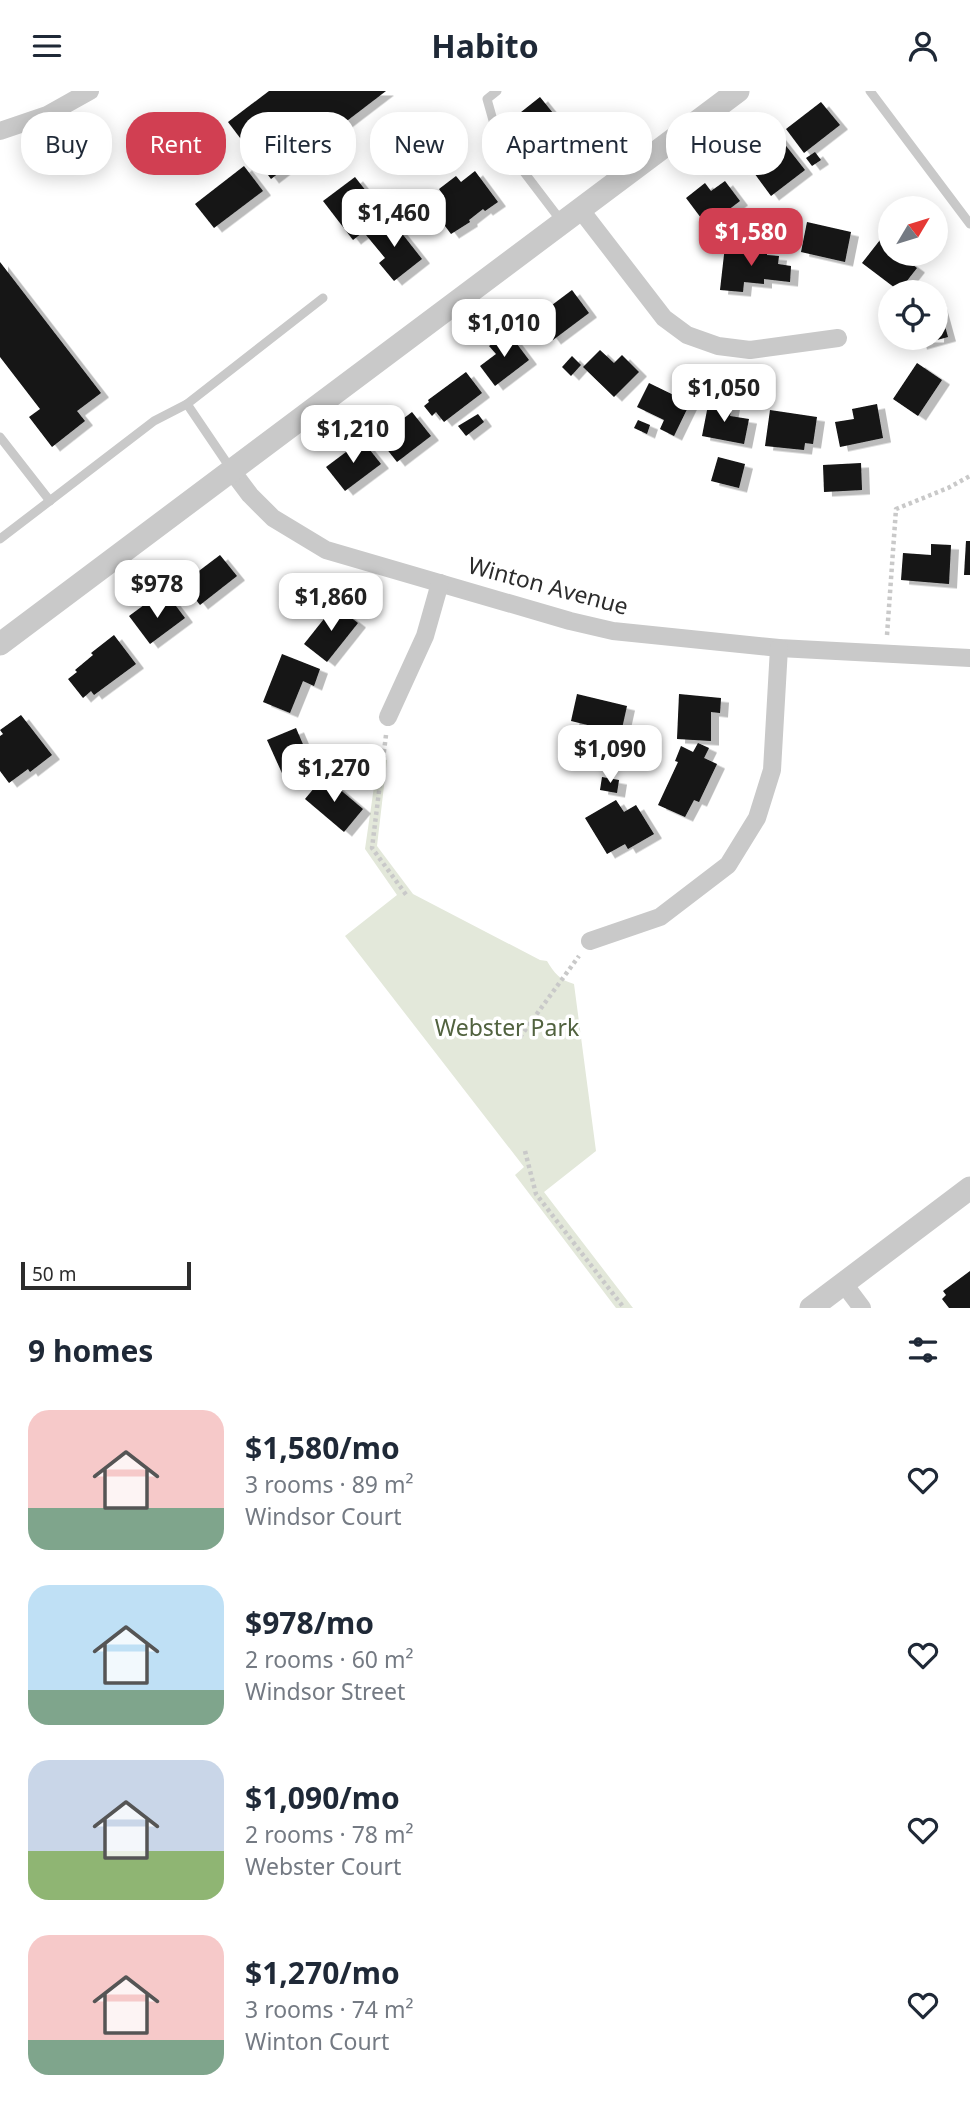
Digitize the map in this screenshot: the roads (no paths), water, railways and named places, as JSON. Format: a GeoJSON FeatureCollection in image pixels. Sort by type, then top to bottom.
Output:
{"type":"FeatureCollection","features":[{"type":"Feature","properties":{"kind":"street"},"geometry":{"type":"LineString","coordinates":[[0,131],[47,115],[90,91]]}},
{"type":"Feature","properties":{"kind":"street"},"geometry":{"type":"LineString","coordinates":[[0,644],[738,91]]}},
{"type":"Feature","properties":{"kind":"street"},"geometry":{"type":"LineString","coordinates":[[572,216],[664,318],[687,335],[718,346],[750,350],[838,338]]}},
{"type":"Feature","properties":{"kind":"street","name":"Winton Avenue"},"geometry":{"type":"LineString","coordinates":[[232,471],[250,495],[273,518],[326,550],[539,613],[612,631],[779,648],[970,657]]}},
{"type":"Feature","properties":{"kind":"street"},"geometry":{"type":"LineString","coordinates":[[388,717],[425,636],[440,583]]}},
{"type":"Feature","properties":{"kind":"street"},"geometry":{"type":"LineString","coordinates":[[590,941],[660,917],[728,865],[757,818],[772,770],[779,648]]}},
{"type":"Feature","properties":{"kind":"street"},"geometry":{"type":"LineString","coordinates":[[811,1308],[970,1188]]}},
{"type":"Feature","properties":{"kind":"street"},"geometry":{"type":"LineString","coordinates":[[844,1284],[862,1308]]}},
{"type":"Feature","properties":{"kind":"lane"},"geometry":{"type":"LineString","coordinates":[[497,91],[487,99],[498,138],[572,216]]}},
{"type":"Feature","properties":{"kind":"lane"},"geometry":{"type":"LineString","coordinates":[[870,91],[970,224]]}},
{"type":"Feature","properties":{"kind":"lane"},"geometry":{"type":"LineString","coordinates":[[0,540],[154,421],[187,404],[323,297]]}},
{"type":"Feature","properties":{"kind":"lane"},"geometry":{"type":"LineString","coordinates":[[187,404],[232,471]]}},
{"type":"Feature","properties":{"kind":"lane"},"geometry":{"type":"LineString","coordinates":[[0,437],[50,501]]}},
{"type":"Feature","properties":{"kind":"park label","name":"Webster Park"},"geometry":{"type":"Point","coordinates":[507,1028]}}]}
